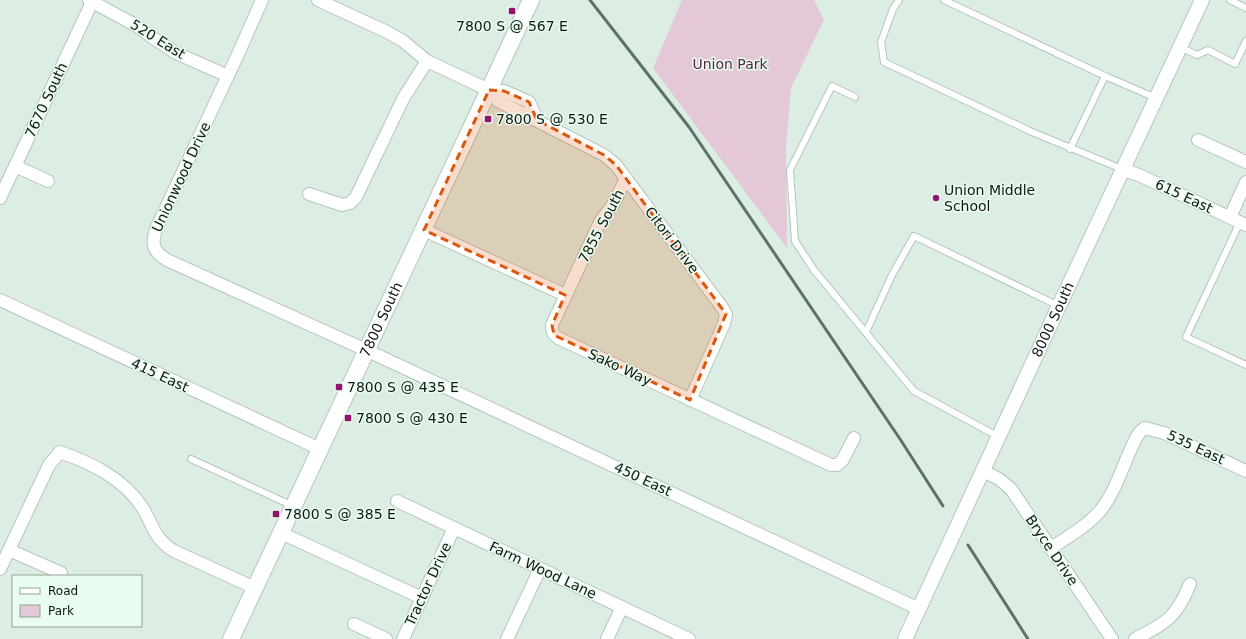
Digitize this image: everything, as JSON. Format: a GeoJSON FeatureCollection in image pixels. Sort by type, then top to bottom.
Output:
{"type":"FeatureCollection","features":[{"type":"Feature","properties":{"kind":"main road","name":"7800 South"},"geometry":{"type":"LineString","coordinates":[[231,639],[531,0]]}},
{"type":"Feature","properties":{"kind":"street","name":"Unionwood Drive"},"geometry":{"type":"LineString","coordinates":[[262,0],[156,229],[153,238],[153,247],[158,254],[167,260],[366,350]]}},
{"type":"Feature","properties":{"kind":"street","name":"Citori Drive"},"geometry":{"type":"LineString","coordinates":[[318,0],[387,32],[403,41],[427,61],[489,90],[498,101],[604,155],[616,165],[726,314],[724,324],[690,400]]}},
{"type":"Feature","properties":{"kind":"street","name":"8000 South"},"geometry":{"type":"LineString","coordinates":[[905,639],[1122,169],[1202,0]]}},
{"type":"Feature","properties":{"kind":"street","name":"520 East"},"geometry":{"type":"LineString","coordinates":[[91,1],[137,26],[176,53],[228,76]]}},
{"type":"Feature","properties":{"kind":"street","name":"7670 South"},"geometry":{"type":"LineString","coordinates":[[0,198],[91,1]]}},
{"type":"Feature","properties":{"kind":"street"},"geometry":{"type":"LineString","coordinates":[[309,194],[342,205],[350,203],[356,197],[403,99],[427,61]]}},
{"type":"Feature","properties":{"kind":"street"},"geometry":{"type":"LineString","coordinates":[[1198,140],[1246,162]]}},
{"type":"Feature","properties":{"kind":"street"},"geometry":{"type":"LineString","coordinates":[[15,166],[48,181]]}},
{"type":"Feature","properties":{"kind":"street","name":"615 East"},"geometry":{"type":"LineString","coordinates":[[1122,169],[1141,176],[1239,221]]}},
{"type":"Feature","properties":{"kind":"street","name":"7855 South"},"geometry":{"type":"LineString","coordinates":[[565,296],[600,222],[614,202],[626,178]]}},
{"type":"Feature","properties":{"kind":"street"},"geometry":{"type":"LineString","coordinates":[[1239,221],[1246,182]]}},
{"type":"Feature","properties":{"kind":"street"},"geometry":{"type":"LineString","coordinates":[[424,230],[565,296]]}},
{"type":"Feature","properties":{"kind":"street","name":"Sako Way"},"geometry":{"type":"LineString","coordinates":[[565,296],[552,325],[554,335],[558,338],[830,465],[837,465],[842,461],[854,438]]}},
{"type":"Feature","properties":{"kind":"street","name":"415 East"},"geometry":{"type":"LineString","coordinates":[[0,300],[320,449]]}},
{"type":"Feature","properties":{"kind":"street","name":"450 East"},"geometry":{"type":"LineString","coordinates":[[366,350],[919,609]]}},
{"type":"Feature","properties":{"kind":"street","name":"535 East"},"geometry":{"type":"LineString","coordinates":[[1051,548],[1085,525],[1100,510],[1112,493],[1136,438],[1145,428],[1164,432],[1246,470]]}},
{"type":"Feature","properties":{"kind":"street"},"geometry":{"type":"LineString","coordinates":[[0,569],[49,465],[60,452],[100,469],[130,492],[142,507],[158,539],[164,545],[255,588]]}},
{"type":"Feature","properties":{"kind":"street","name":"Bryce Drive"},"geometry":{"type":"LineString","coordinates":[[983,471],[999,479],[1011,489],[1112,639]]}},
{"type":"Feature","properties":{"kind":"street","name":"Farm Wood Lane"},"geometry":{"type":"LineString","coordinates":[[397,501],[689,639]]}},
{"type":"Feature","properties":{"kind":"street","name":"Tractor Drive"},"geometry":{"type":"LineString","coordinates":[[403,639],[454,528]]}},
{"type":"Feature","properties":{"kind":"street"},"geometry":{"type":"LineString","coordinates":[[281,533],[422,598]]}},
{"type":"Feature","properties":{"kind":"street"},"geometry":{"type":"LineString","coordinates":[[9,550],[61,573]]}},
{"type":"Feature","properties":{"kind":"street"},"geometry":{"type":"LineString","coordinates":[[507,639],[540,569]]}},
{"type":"Feature","properties":{"kind":"street"},"geometry":{"type":"LineString","coordinates":[[1136,639],[1163,624],[1174,614],[1183,601],[1190,584]]}},
{"type":"Feature","properties":{"kind":"street"},"geometry":{"type":"LineString","coordinates":[[607,639],[622,607]]}},
{"type":"Feature","properties":{"kind":"street"},"geometry":{"type":"LineString","coordinates":[[354,624],[386,639]]}},
{"type":"Feature","properties":{"kind":"lane"},"geometry":{"type":"LineString","coordinates":[[899,0],[893,10],[881,42],[884,62],[1032,132],[1070,149],[1122,169]]}},
{"type":"Feature","properties":{"kind":"lane"},"geometry":{"type":"LineString","coordinates":[[944,0],[1105,76],[1156,98]]}},
{"type":"Feature","properties":{"kind":"lane"},"geometry":{"type":"LineString","coordinates":[[1230,0],[1246,8]]}},
{"type":"Feature","properties":{"kind":"lane"},"geometry":{"type":"LineString","coordinates":[[1180,48],[1197,55],[1208,50],[1235,64],[1246,41]]}},
{"type":"Feature","properties":{"kind":"lane"},"geometry":{"type":"LineString","coordinates":[[1070,149],[1105,76]]}},
{"type":"Feature","properties":{"kind":"lane"},"geometry":{"type":"LineString","coordinates":[[855,97],[832,86],[790,170],[795,241],[814,270],[914,390],[999,437]]}},
{"type":"Feature","properties":{"kind":"lane"},"geometry":{"type":"LineString","coordinates":[[1239,221],[1186,337],[1246,365]]}},
{"type":"Feature","properties":{"kind":"lane"},"geometry":{"type":"LineString","coordinates":[[866,332],[892,275],[914,236],[1059,306]]}},
{"type":"Feature","properties":{"kind":"lane"},"geometry":{"type":"LineString","coordinates":[[191,459],[293,506]]}},
{"type":"Feature","properties":{"kind":"highlighted area"},"geometry":{"type":"Polygon","coordinates":[[[489,90],[504,91],[529,102],[537,120],[604,155],[616,165],[726,314],[690,400],[554,335],[552,325],[565,295],[424,230],[489,90]]]}},
{"type":"Feature","properties":{"kind":"green space","name":"Union Park"},"geometry":{"type":"Polygon","coordinates":[[[682,0],[814,0],[824,20],[791,88],[786,148],[787,248],[653,68],[682,0]]]}},
{"type":"Feature","properties":{"kind":"waterway"},"geometry":{"type":"LineString","coordinates":[[590,0],[689,127],[900,439],[943,506]]}},
{"type":"Feature","properties":{"kind":"waterway"},"geometry":{"type":"LineString","coordinates":[[968,545],[1028,639]]}},
{"type":"Feature","properties":{"kind":"place","name":"7800 S @ 567 E"},"geometry":{"type":"Point","coordinates":[512,11]}},
{"type":"Feature","properties":{"kind":"place","name":"7800 S @ 530 E"},"geometry":{"type":"Point","coordinates":[488,119]}},
{"type":"Feature","properties":{"kind":"place","name":"Union Middle School"},"geometry":{"type":"Point","coordinates":[936,198]}},
{"type":"Feature","properties":{"kind":"place","name":"7800 S @ 435 E"},"geometry":{"type":"Point","coordinates":[339,387]}},
{"type":"Feature","properties":{"kind":"place","name":"7800 S @ 430 E"},"geometry":{"type":"Point","coordinates":[348,418]}},
{"type":"Feature","properties":{"kind":"place","name":"7800 S @ 385 E"},"geometry":{"type":"Point","coordinates":[276,514]}}]}
